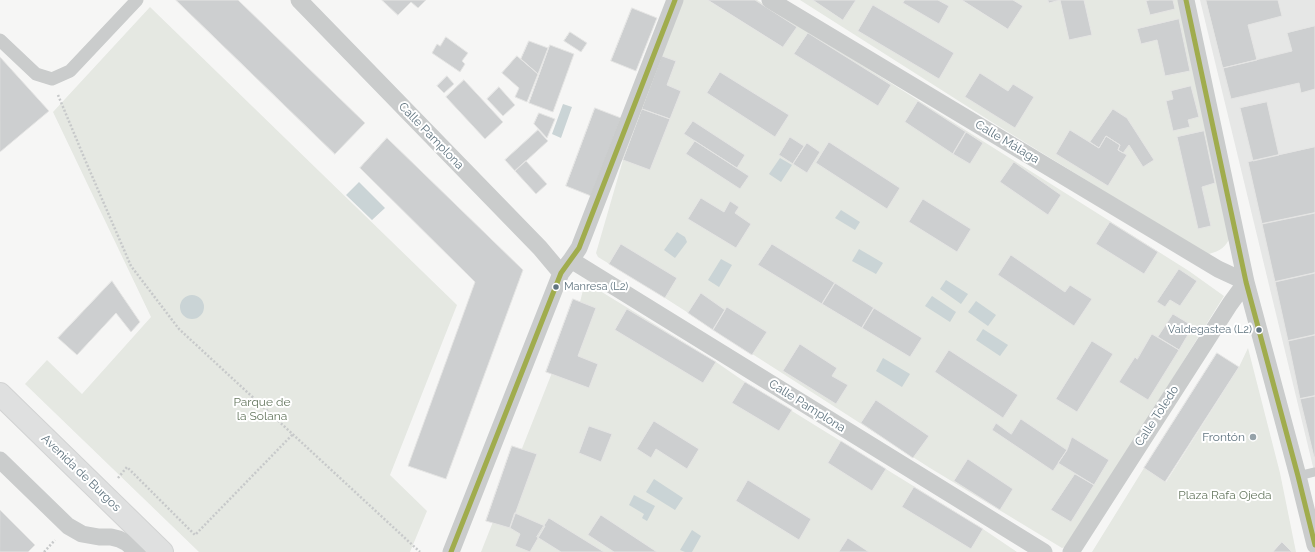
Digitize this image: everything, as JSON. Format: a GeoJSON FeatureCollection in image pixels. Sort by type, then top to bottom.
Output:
{"type":"FeatureCollection","features":[{"type":"Feature","properties":{"kind":"main road","name":"Avenida de Burgos"},"geometry":{"type":"LineString","coordinates":[[0,394],[162,552]]}},
{"type":"Feature","properties":{"kind":"street"},"geometry":{"type":"LineString","coordinates":[[0,40],[36,74],[52,79],[70,71],[137,0]]}},
{"type":"Feature","properties":{"kind":"street","name":"Calle Pamplona"},"geometry":{"type":"LineString","coordinates":[[299,0],[540,248],[566,266],[1044,552]]}},
{"type":"Feature","properties":{"kind":"street","name":"Calle Málaga"},"geometry":{"type":"LineString","coordinates":[[770,0],[1218,269],[1246,282]]}},
{"type":"Feature","properties":{"kind":"street"},"geometry":{"type":"LineString","coordinates":[[1186,0],[1246,282],[1315,545]]}},
{"type":"Feature","properties":{"kind":"street"},"geometry":{"type":"LineString","coordinates":[[451,552],[566,266],[579,248],[671,2]]}},
{"type":"Feature","properties":{"kind":"street","name":"Calle Toledo"},"geometry":{"type":"LineString","coordinates":[[1071,552],[1217,323],[1246,282]]}},
{"type":"Feature","properties":{"kind":"street"},"geometry":{"type":"LineString","coordinates":[[0,460],[68,526],[82,534],[119,539],[127,543],[137,552]]}},
{"type":"Feature","properties":{"kind":"lane"},"geometry":{"type":"LineString","coordinates":[[1298,476],[1315,472]]}},
{"type":"Feature","properties":{"kind":"path"},"geometry":{"type":"LineString","coordinates":[[52,79],[131,266],[179,328],[420,552]]}},
{"type":"Feature","properties":{"kind":"path"},"geometry":{"type":"LineString","coordinates":[[103,495],[127,468],[195,535],[293,434]]}},
{"type":"Feature","properties":{"kind":"shaded area"},"geometry":{"type":"Polygon","coordinates":[[[1200,0],[1315,0],[1315,475],[1200,0]]]}},
{"type":"Feature","properties":{"kind":"shaded area"},"geometry":{"type":"Polygon","coordinates":[[[563,104],[572,107],[561,138],[552,134],[563,104]]]}},
{"type":"Feature","properties":{"kind":"shaded area"},"geometry":{"type":"Polygon","coordinates":[[[780,158],[792,165],[781,182],[769,174],[780,158]]]}},
{"type":"Feature","properties":{"kind":"shaded area"},"geometry":{"type":"Polygon","coordinates":[[[359,182],[385,208],[372,220],[346,195],[359,182]]]}},
{"type":"Feature","properties":{"kind":"shaded area"},"geometry":{"type":"Polygon","coordinates":[[[841,210],[860,222],[855,230],[835,218],[841,210]]]}},
{"type":"Feature","properties":{"kind":"shaded area"},"geometry":{"type":"Polygon","coordinates":[[[677,232],[685,237],[687,242],[675,258],[664,250],[677,232]]]}},
{"type":"Feature","properties":{"kind":"shaded area"},"geometry":{"type":"Polygon","coordinates":[[[859,249],[883,263],[876,274],[852,261],[859,249]]]}},
{"type":"Feature","properties":{"kind":"shaded area"},"geometry":{"type":"Polygon","coordinates":[[[721,259],[732,265],[719,287],[708,280],[721,259]]]}},
{"type":"Feature","properties":{"kind":"shaded area"},"geometry":{"type":"Polygon","coordinates":[[[946,280],[968,294],[961,304],[940,289],[946,280]]]}},
{"type":"Feature","properties":{"kind":"shaded area"},"geometry":{"type":"Polygon","coordinates":[[[192,295],[200,299],[204,307],[200,315],[192,319],[184,315],[180,307],[184,299],[192,295]]]}},
{"type":"Feature","properties":{"kind":"shaded area"},"geometry":{"type":"Polygon","coordinates":[[[932,296],[956,312],[950,322],[925,306],[932,296]]]}},
{"type":"Feature","properties":{"kind":"shaded area"},"geometry":{"type":"Polygon","coordinates":[[[976,301],[996,315],[988,326],[968,312],[976,301]]]}},
{"type":"Feature","properties":{"kind":"shaded area"},"geometry":{"type":"Polygon","coordinates":[[[983,329],[1008,345],[1000,356],[976,340],[983,329]]]}},
{"type":"Feature","properties":{"kind":"shaded area"},"geometry":{"type":"Polygon","coordinates":[[[883,358],[910,374],[902,387],[876,371],[883,358]]]}},
{"type":"Feature","properties":{"kind":"shaded area"},"geometry":{"type":"Polygon","coordinates":[[[654,479],[683,498],[675,510],[646,492],[654,479]]]}},
{"type":"Feature","properties":{"kind":"shaded area"},"geometry":{"type":"Polygon","coordinates":[[[634,495],[655,506],[647,521],[642,518],[644,514],[629,505],[634,495]]]}},
{"type":"Feature","properties":{"kind":"shaded area"},"geometry":{"type":"Polygon","coordinates":[[[692,530],[701,536],[692,552],[680,550],[692,530]]]}},
{"type":"Feature","properties":{"kind":"green space"},"geometry":{"type":"Polygon","coordinates":[[[682,0],[757,0],[1189,271],[1224,296],[1068,546],[1062,548],[930,468],[665,298],[598,257],[596,253],[623,160],[682,0]]]}},
{"type":"Feature","properties":{"kind":"green space"},"geometry":{"type":"Polygon","coordinates":[[[800,0],[1179,0],[1230,237],[1227,243],[1213,253],[1209,254],[1200,250],[995,124],[800,0]]]}},
{"type":"Feature","properties":{"kind":"green space","name":"Parque de la Solana"},"geometry":{"type":"Polygon","coordinates":[[[150,7],[457,305],[390,475],[427,511],[410,552],[199,552],[25,384],[47,360],[82,394],[151,317],[53,112],[150,7]]]}},
{"type":"Feature","properties":{"kind":"green space"},"geometry":{"type":"Polygon","coordinates":[[[587,286],[592,286],[716,362],[745,382],[983,529],[1017,552],[481,552],[580,302],[583,290],[587,286]]]}},
{"type":"Feature","properties":{"kind":"green space","name":"Plaza Rafa Ojeda"},"geometry":{"type":"Polygon","coordinates":[[[1248,348],[1280,473],[1296,552],[1092,552],[1144,468],[1166,482],[1239,367],[1248,348]]]}},
{"type":"Feature","properties":{"kind":"building"},"geometry":{"type":"Polygon","coordinates":[[[176,0],[238,0],[365,123],[335,154],[176,0]]]}},
{"type":"Feature","properties":{"kind":"building"},"geometry":{"type":"Polygon","coordinates":[[[382,0],[426,0],[418,8],[411,2],[398,15],[382,0]]]}},
{"type":"Feature","properties":{"kind":"building"},"geometry":{"type":"Polygon","coordinates":[[[708,0],[755,0],[797,27],[783,47],[708,0]]]}},
{"type":"Feature","properties":{"kind":"building"},"geometry":{"type":"Polygon","coordinates":[[[813,0],[856,0],[843,20],[813,0]]]}},
{"type":"Feature","properties":{"kind":"building"},"geometry":{"type":"Polygon","coordinates":[[[905,0],[938,0],[949,6],[939,24],[903,3],[905,0]]]}},
{"type":"Feature","properties":{"kind":"building"},"geometry":{"type":"Polygon","coordinates":[[[962,0],[1013,0],[1023,6],[1008,29],[962,0]]]}},
{"type":"Feature","properties":{"kind":"building"},"geometry":{"type":"Polygon","coordinates":[[[1048,0],[1060,0],[1049,3],[1048,0]]]}},
{"type":"Feature","properties":{"kind":"building"},"geometry":{"type":"Polygon","coordinates":[[[1060,0],[1084,0],[1092,35],[1069,40],[1060,0]]]}},
{"type":"Feature","properties":{"kind":"building"},"geometry":{"type":"Polygon","coordinates":[[[1173,0],[1175,9],[1150,15],[1146,1],[1173,0]]]}},
{"type":"Feature","properties":{"kind":"building"},"geometry":{"type":"Polygon","coordinates":[[[1206,0],[1278,0],[1282,16],[1248,25],[1257,60],[1223,68],[1206,0]]]}},
{"type":"Feature","properties":{"kind":"building"},"geometry":{"type":"Polygon","coordinates":[[[873,5],[954,53],[939,79],[858,31],[873,5]]]}},
{"type":"Feature","properties":{"kind":"building"},"geometry":{"type":"Polygon","coordinates":[[[632,8],[657,18],[636,71],[611,61],[632,8]]]}},
{"type":"Feature","properties":{"kind":"building"},"geometry":{"type":"Polygon","coordinates":[[[1179,19],[1190,71],[1165,76],[1157,40],[1141,44],[1137,29],[1179,19]]]}},
{"type":"Feature","properties":{"kind":"building"},"geometry":{"type":"Polygon","coordinates":[[[1315,26],[1315,89],[1301,93],[1299,83],[1231,99],[1223,68],[1292,51],[1287,33],[1315,26]]]}},
{"type":"Feature","properties":{"kind":"building"},"geometry":{"type":"Polygon","coordinates":[[[570,32],[587,43],[581,52],[564,41],[570,32]]]}},
{"type":"Feature","properties":{"kind":"building"},"geometry":{"type":"Polygon","coordinates":[[[808,33],[891,85],[878,106],[794,54],[808,33]]]}},
{"type":"Feature","properties":{"kind":"building"},"geometry":{"type":"Polygon","coordinates":[[[446,37],[468,53],[462,61],[465,64],[460,72],[432,53],[437,44],[440,46],[446,37]]]}},
{"type":"Feature","properties":{"kind":"building"},"geometry":{"type":"Polygon","coordinates":[[[529,41],[548,48],[538,74],[521,59],[529,41]]]}},
{"type":"Feature","properties":{"kind":"building"},"geometry":{"type":"Polygon","coordinates":[[[550,45],[574,54],[553,112],[529,103],[550,45]]]}},
{"type":"Feature","properties":{"kind":"building"},"geometry":{"type":"Polygon","coordinates":[[[517,56],[538,74],[527,102],[515,97],[519,88],[502,73],[517,56]]]}},
{"type":"Feature","properties":{"kind":"building"},"geometry":{"type":"Polygon","coordinates":[[[662,56],[676,61],[667,85],[681,91],[670,119],[642,109],[662,56]]]}},
{"type":"Feature","properties":{"kind":"building"},"geometry":{"type":"Polygon","coordinates":[[[0,57],[49,111],[0,152],[0,57]]]}},
{"type":"Feature","properties":{"kind":"building"},"geometry":{"type":"Polygon","coordinates":[[[720,72],[789,115],[775,137],[707,93],[720,72]]]}},
{"type":"Feature","properties":{"kind":"building"},"geometry":{"type":"Polygon","coordinates":[[[980,73],[1008,91],[1013,84],[1034,97],[1015,128],[965,97],[980,73]]]}},
{"type":"Feature","properties":{"kind":"building"},"geometry":{"type":"Polygon","coordinates":[[[447,76],[454,84],[444,93],[437,86],[447,76]]]}},
{"type":"Feature","properties":{"kind":"building"},"geometry":{"type":"Polygon","coordinates":[[[464,80],[503,122],[485,139],[446,97],[464,80]]]}},
{"type":"Feature","properties":{"kind":"building"},"geometry":{"type":"Polygon","coordinates":[[[1191,86],[1199,117],[1188,120],[1190,127],[1173,131],[1166,101],[1173,99],[1171,91],[1191,86]]]}},
{"type":"Feature","properties":{"kind":"building"},"geometry":{"type":"Polygon","coordinates":[[[499,87],[515,105],[503,116],[487,99],[499,87]]]}},
{"type":"Feature","properties":{"kind":"building"},"geometry":{"type":"Polygon","coordinates":[[[918,101],[966,132],[953,154],[905,122],[918,101]]]}},
{"type":"Feature","properties":{"kind":"building"},"geometry":{"type":"Polygon","coordinates":[[[1267,102],[1279,155],[1253,161],[1240,108],[1267,102]]]}},
{"type":"Feature","properties":{"kind":"building"},"geometry":{"type":"Polygon","coordinates":[[[595,108],[621,118],[591,196],[566,186],[595,108]]]}},
{"type":"Feature","properties":{"kind":"building"},"geometry":{"type":"Polygon","coordinates":[[[642,109],[670,119],[650,170],[623,160],[642,109]]]}},
{"type":"Feature","properties":{"kind":"building"},"geometry":{"type":"Polygon","coordinates":[[[1113,109],[1127,118],[1154,160],[1143,167],[1129,145],[1123,153],[1118,150],[1120,145],[1106,136],[1099,148],[1090,142],[1113,109]]]}},
{"type":"Feature","properties":{"kind":"building"},"geometry":{"type":"Polygon","coordinates":[[[539,113],[555,119],[547,138],[534,124],[539,113]]]}},
{"type":"Feature","properties":{"kind":"building"},"geometry":{"type":"Polygon","coordinates":[[[693,121],[745,155],[737,168],[684,134],[693,121]]]}},
{"type":"Feature","properties":{"kind":"building"},"geometry":{"type":"Polygon","coordinates":[[[538,130],[548,141],[515,171],[505,160],[538,130]]]}},
{"type":"Feature","properties":{"kind":"building"},"geometry":{"type":"Polygon","coordinates":[[[1070,130],[1099,148],[1106,136],[1120,145],[1118,150],[1127,155],[1108,186],[1056,154],[1070,130]]]}},
{"type":"Feature","properties":{"kind":"building"},"geometry":{"type":"Polygon","coordinates":[[[1204,131],[1215,183],[1202,187],[1211,226],[1198,229],[1177,137],[1204,131]]]}},
{"type":"Feature","properties":{"kind":"building"},"geometry":{"type":"Polygon","coordinates":[[[966,132],[983,143],[970,164],[953,154],[966,132]]]}},
{"type":"Feature","properties":{"kind":"building"},"geometry":{"type":"Polygon","coordinates":[[[790,137],[804,146],[793,164],[779,155],[790,137]]]}},
{"type":"Feature","properties":{"kind":"building"},"geometry":{"type":"Polygon","coordinates":[[[387,138],[523,270],[446,479],[408,466],[475,282],[360,168],[387,138]]]}},
{"type":"Feature","properties":{"kind":"building"},"geometry":{"type":"Polygon","coordinates":[[[695,141],[749,176],[740,189],[686,154],[695,141]]]}},
{"type":"Feature","properties":{"kind":"building"},"geometry":{"type":"Polygon","coordinates":[[[829,142],[900,188],[887,209],[816,163],[829,142]]]}},
{"type":"Feature","properties":{"kind":"building"},"geometry":{"type":"Polygon","coordinates":[[[807,143],[820,152],[807,173],[793,164],[807,143]]]}},
{"type":"Feature","properties":{"kind":"building"},"geometry":{"type":"Polygon","coordinates":[[[1315,147],[1315,213],[1262,224],[1248,162],[1315,147]]]}},
{"type":"Feature","properties":{"kind":"building"},"geometry":{"type":"Polygon","coordinates":[[[526,161],[547,184],[536,194],[515,171],[526,161]]]}},
{"type":"Feature","properties":{"kind":"building"},"geometry":{"type":"Polygon","coordinates":[[[1014,162],[1061,195],[1048,215],[1000,182],[1014,162]]]}},
{"type":"Feature","properties":{"kind":"building"},"geometry":{"type":"Polygon","coordinates":[[[701,198],[724,212],[730,201],[739,207],[735,213],[751,224],[736,248],[688,219],[701,198]]]}},
{"type":"Feature","properties":{"kind":"building"},"geometry":{"type":"Polygon","coordinates":[[[923,199],[971,229],[957,252],[909,222],[923,199]]]}},
{"type":"Feature","properties":{"kind":"building"},"geometry":{"type":"Polygon","coordinates":[[[1315,213],[1315,273],[1275,282],[1262,224],[1315,213]]]}},
{"type":"Feature","properties":{"kind":"building"},"geometry":{"type":"Polygon","coordinates":[[[1110,222],[1158,252],[1144,274],[1096,244],[1110,222]]]}},
{"type":"Feature","properties":{"kind":"building"},"geometry":{"type":"Polygon","coordinates":[[[621,244],[677,278],[665,298],[609,264],[621,244]]]}},
{"type":"Feature","properties":{"kind":"building"},"geometry":{"type":"Polygon","coordinates":[[[772,244],[835,283],[822,304],[758,265],[772,244]]]}},
{"type":"Feature","properties":{"kind":"building"},"geometry":{"type":"Polygon","coordinates":[[[1011,255],[1065,292],[1070,285],[1092,299],[1074,326],[998,275],[1011,255]]]}},
{"type":"Feature","properties":{"kind":"building"},"geometry":{"type":"Polygon","coordinates":[[[1179,269],[1197,281],[1180,306],[1170,300],[1165,307],[1157,302],[1179,269]]]}},
{"type":"Feature","properties":{"kind":"building"},"geometry":{"type":"Polygon","coordinates":[[[1315,273],[1315,335],[1288,341],[1275,282],[1315,273]]]}},
{"type":"Feature","properties":{"kind":"building"},"geometry":{"type":"Polygon","coordinates":[[[112,281],[140,322],[131,332],[116,313],[77,355],[58,338],[112,281]]]}},
{"type":"Feature","properties":{"kind":"building"},"geometry":{"type":"Polygon","coordinates":[[[835,283],[874,308],[862,328],[822,304],[835,283]]]}},
{"type":"Feature","properties":{"kind":"building"},"geometry":{"type":"Polygon","coordinates":[[[701,293],[725,310],[713,330],[688,313],[701,293]]]}},
{"type":"Feature","properties":{"kind":"building"},"geometry":{"type":"Polygon","coordinates":[[[573,299],[596,308],[578,356],[598,364],[589,388],[546,372],[573,299]]]}},
{"type":"Feature","properties":{"kind":"building"},"geometry":{"type":"Polygon","coordinates":[[[727,307],[767,332],[752,355],[713,330],[727,307]]]}},
{"type":"Feature","properties":{"kind":"building"},"geometry":{"type":"Polygon","coordinates":[[[874,308],[922,338],[910,357],[862,328],[874,308]]]}},
{"type":"Feature","properties":{"kind":"building"},"geometry":{"type":"Polygon","coordinates":[[[627,309],[716,362],[703,383],[615,330],[627,309]]]}},
{"type":"Feature","properties":{"kind":"building"},"geometry":{"type":"Polygon","coordinates":[[[1173,314],[1193,326],[1179,350],[1158,337],[1173,314]]]}},
{"type":"Feature","properties":{"kind":"building"},"geometry":{"type":"Polygon","coordinates":[[[1152,334],[1179,350],[1148,400],[1119,382],[1135,357],[1137,359],[1152,334]]]}},
{"type":"Feature","properties":{"kind":"building"},"geometry":{"type":"Polygon","coordinates":[[[1315,335],[1315,396],[1300,399],[1288,341],[1315,335]]]}},
{"type":"Feature","properties":{"kind":"building"},"geometry":{"type":"Polygon","coordinates":[[[1092,341],[1113,354],[1077,412],[1056,399],[1092,341]]]}},
{"type":"Feature","properties":{"kind":"building"},"geometry":{"type":"Polygon","coordinates":[[[800,344],[837,368],[832,376],[848,385],[836,404],[783,371],[800,344]]]}},
{"type":"Feature","properties":{"kind":"building"},"geometry":{"type":"Polygon","coordinates":[[[949,350],[1018,395],[1003,418],[935,372],[949,350]]]}},
{"type":"Feature","properties":{"kind":"building"},"geometry":{"type":"Polygon","coordinates":[[[1217,353],[1239,367],[1165,482],[1144,468],[1217,353]]]}},
{"type":"Feature","properties":{"kind":"building"},"geometry":{"type":"Polygon","coordinates":[[[745,382],[792,410],[779,431],[732,403],[745,382]]]}},
{"type":"Feature","properties":{"kind":"building"},"geometry":{"type":"Polygon","coordinates":[[[1315,396],[1315,457],[1314,457],[1300,399],[1315,396]]]}},
{"type":"Feature","properties":{"kind":"building"},"geometry":{"type":"Polygon","coordinates":[[[876,400],[929,436],[913,458],[861,423],[876,400]]]}},
{"type":"Feature","properties":{"kind":"building"},"geometry":{"type":"Polygon","coordinates":[[[1021,419],[1067,450],[1053,471],[992,430],[996,423],[1011,434],[1021,419]]]}},
{"type":"Feature","properties":{"kind":"building"},"geometry":{"type":"Polygon","coordinates":[[[654,421],[699,449],[687,469],[656,449],[651,458],[637,449],[654,421]]]}},
{"type":"Feature","properties":{"kind":"building"},"geometry":{"type":"Polygon","coordinates":[[[589,426],[612,434],[601,462],[579,453],[589,426]]]}},
{"type":"Feature","properties":{"kind":"building"},"geometry":{"type":"Polygon","coordinates":[[[1072,437],[1109,460],[1094,485],[1058,463],[1067,450],[1072,437]]]}},
{"type":"Feature","properties":{"kind":"building"},"geometry":{"type":"Polygon","coordinates":[[[841,441],[886,469],[872,491],[828,463],[841,441]]]}},
{"type":"Feature","properties":{"kind":"building"},"geometry":{"type":"Polygon","coordinates":[[[512,446],[537,454],[510,528],[486,521],[512,446]]]}},
{"type":"Feature","properties":{"kind":"building"},"geometry":{"type":"Polygon","coordinates":[[[968,459],[1013,489],[1000,510],[954,481],[968,459]]]}},
{"type":"Feature","properties":{"kind":"building"},"geometry":{"type":"Polygon","coordinates":[[[1075,474],[1094,485],[1071,522],[1051,510],[1075,474]]]}},
{"type":"Feature","properties":{"kind":"building"},"geometry":{"type":"Polygon","coordinates":[[[748,480],[811,519],[799,540],[736,501],[748,480]]]}},
{"type":"Feature","properties":{"kind":"building"},"geometry":{"type":"Polygon","coordinates":[[[914,487],[983,529],[971,549],[902,507],[914,487]]]}},
{"type":"Feature","properties":{"kind":"building"},"geometry":{"type":"Polygon","coordinates":[[[0,510],[35,545],[28,552],[0,552],[0,510]]]}},
{"type":"Feature","properties":{"kind":"building"},"geometry":{"type":"Polygon","coordinates":[[[515,513],[545,526],[530,552],[515,546],[520,534],[510,528],[515,513]]]}},
{"type":"Feature","properties":{"kind":"building"},"geometry":{"type":"Polygon","coordinates":[[[601,515],[657,552],[614,552],[588,535],[601,515]]]}},
{"type":"Feature","properties":{"kind":"building"},"geometry":{"type":"Polygon","coordinates":[[[549,518],[604,552],[561,552],[537,537],[549,518]]]}},
{"type":"Feature","properties":{"kind":"building"},"geometry":{"type":"Polygon","coordinates":[[[848,538],[869,552],[839,552],[848,538]]]}},
{"type":"Feature","properties":{"kind":"building"},"geometry":{"type":"Polygon","coordinates":[[[1282,542],[1292,552],[1273,552],[1282,542]]]}},
{"type":"Feature","properties":{"kind":"transit line"},"geometry":{"type":"LineString","coordinates":[[451,552],[561,273],[579,248],[675,0]]}},
{"type":"Feature","properties":{"kind":"transit line"},"geometry":{"type":"LineString","coordinates":[[1186,0],[1246,282],[1315,545]]}},
{"type":"Feature","properties":{"kind":"place","name":"Manresa (L2)"},"geometry":{"type":"Point","coordinates":[556,287]}},
{"type":"Feature","properties":{"kind":"place","name":"Valdegastea (L2)"},"geometry":{"type":"Point","coordinates":[1259,330]}},
{"type":"Feature","properties":{"kind":"place","name":"Frontón"},"geometry":{"type":"Point","coordinates":[1253,437]}}]}
